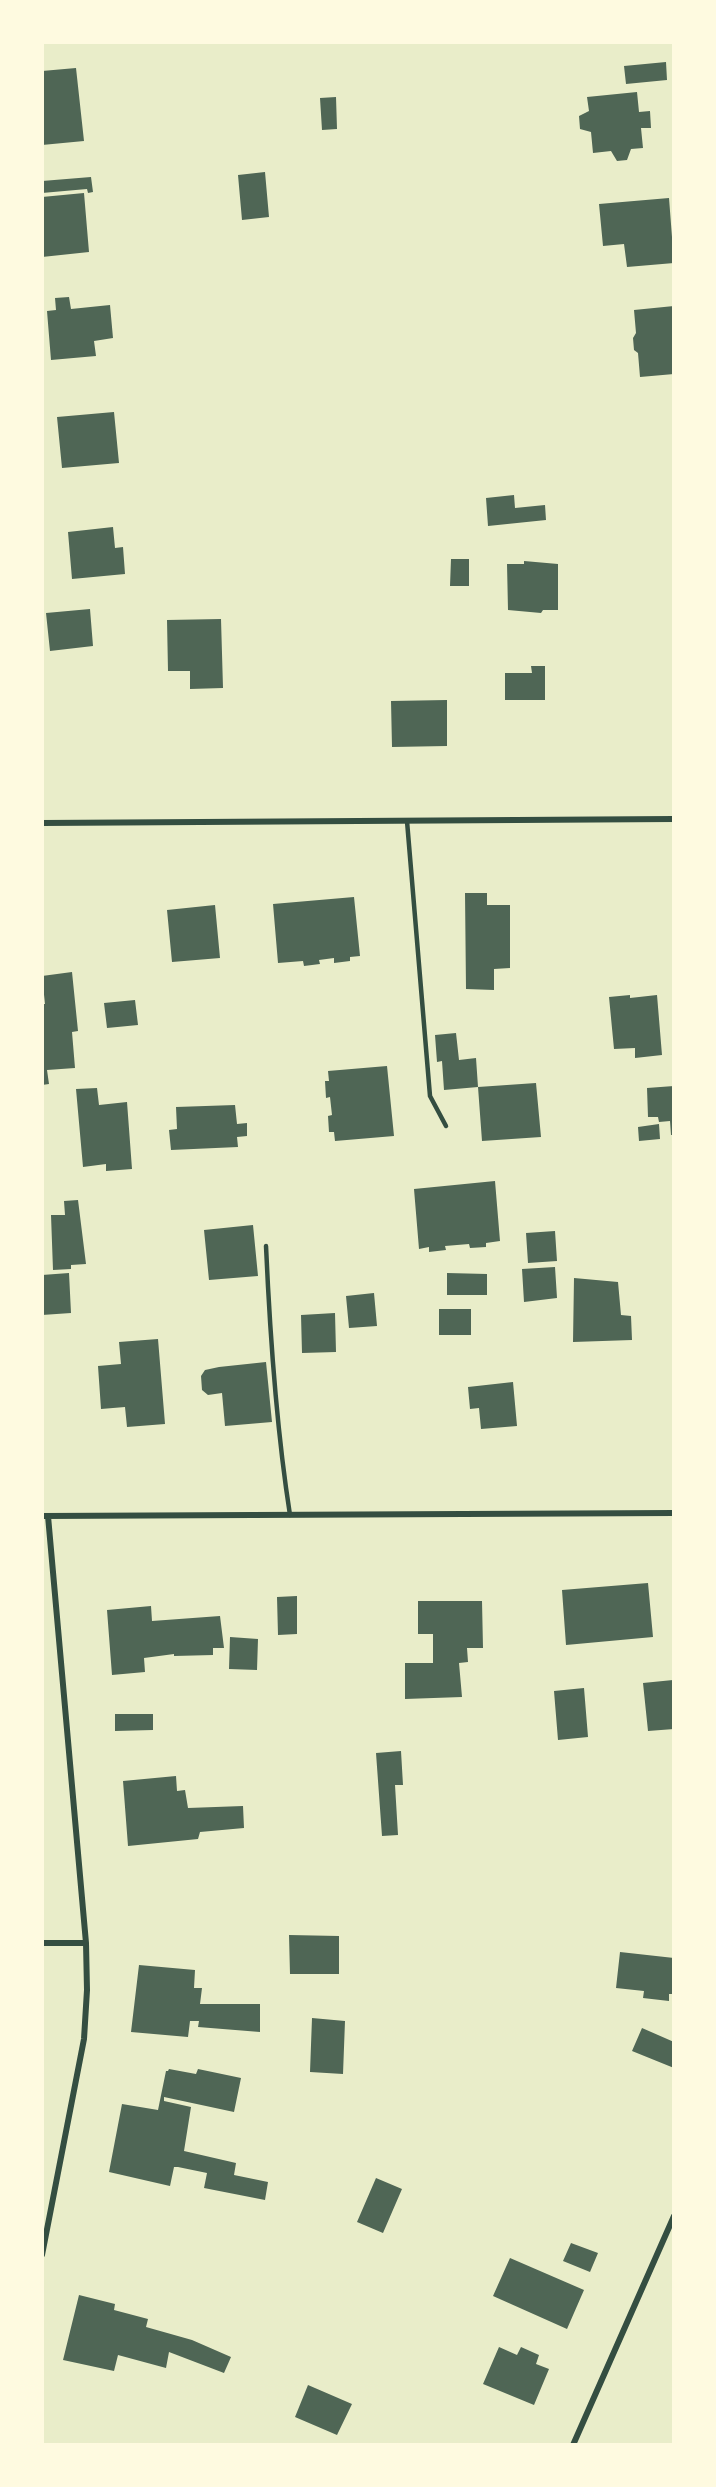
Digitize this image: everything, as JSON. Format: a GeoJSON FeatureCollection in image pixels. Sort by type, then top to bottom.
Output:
{"type":"FeatureCollection","features":[{"type":"Feature","properties":{"kind":"street"},"geometry":{"type":"LineString","coordinates":[[42,823],[674,819]]}},
{"type":"Feature","properties":{"kind":"street"},"geometry":{"type":"LineString","coordinates":[[42,2255],[84,2039],[87,1990],[86,1943],[45,1516],[674,1513]]}},
{"type":"Feature","properties":{"kind":"street"},"geometry":{"type":"LineString","coordinates":[[42,1943],[86,1943]]}},
{"type":"Feature","properties":{"kind":"street"},"geometry":{"type":"LineString","coordinates":[[573,2445],[674,2216]]}},
{"type":"Feature","properties":{"kind":"lane"},"geometry":{"type":"LineString","coordinates":[[407,821],[430,1096],[446,1126]]}},
{"type":"Feature","properties":{"kind":"lane"},"geometry":{"type":"LineString","coordinates":[[266,1246],[269,1323],[283,1473],[290,1515]]}},
{"type":"Feature","properties":{"kind":"building"},"geometry":{"type":"Polygon","coordinates":[[[666,62],[667,80],[626,84],[624,66],[666,62]]]}},
{"type":"Feature","properties":{"kind":"building"},"geometry":{"type":"Polygon","coordinates":[[[76,68],[84,141],[42,145],[42,71],[76,68]]]}},
{"type":"Feature","properties":{"kind":"building"},"geometry":{"type":"Polygon","coordinates":[[[637,92],[639,112],[650,111],[651,128],[641,128],[643,148],[631,149],[627,160],[617,161],[611,151],[593,153],[591,132],[580,129],[579,116],[589,111],[587,97],[637,92]]]}},
{"type":"Feature","properties":{"kind":"building"},"geometry":{"type":"Polygon","coordinates":[[[336,97],[337,129],[322,130],[320,98],[336,97]]]}},
{"type":"Feature","properties":{"kind":"building"},"geometry":{"type":"Polygon","coordinates":[[[265,172],[269,217],[242,220],[238,175],[265,172]]]}},
{"type":"Feature","properties":{"kind":"building"},"geometry":{"type":"Polygon","coordinates":[[[91,177],[93,192],[88,193],[87,189],[42,193],[42,181],[91,177]]]}},
{"type":"Feature","properties":{"kind":"building"},"geometry":{"type":"Polygon","coordinates":[[[84,193],[89,252],[42,257],[42,197],[84,193]]]}},
{"type":"Feature","properties":{"kind":"building"},"geometry":{"type":"Polygon","coordinates":[[[669,198],[674,263],[627,267],[624,244],[603,246],[599,204],[669,198]]]}},
{"type":"Feature","properties":{"kind":"building"},"geometry":{"type":"Polygon","coordinates":[[[69,297],[71,309],[110,305],[113,338],[94,341],[96,356],[51,360],[47,311],[56,310],[55,298],[69,297]]]}},
{"type":"Feature","properties":{"kind":"building"},"geometry":{"type":"Polygon","coordinates":[[[674,306],[674,374],[640,377],[638,353],[634,350],[633,338],[636,333],[634,310],[674,306]]]}},
{"type":"Feature","properties":{"kind":"building"},"geometry":{"type":"Polygon","coordinates":[[[114,412],[119,463],[62,468],[57,417],[114,412]]]}},
{"type":"Feature","properties":{"kind":"building"},"geometry":{"type":"Polygon","coordinates":[[[514,495],[515,508],[545,505],[546,520],[488,526],[486,498],[514,495]]]}},
{"type":"Feature","properties":{"kind":"building"},"geometry":{"type":"Polygon","coordinates":[[[113,527],[115,548],[123,547],[125,574],[72,579],[68,532],[113,527]]]}},
{"type":"Feature","properties":{"kind":"building"},"geometry":{"type":"Polygon","coordinates":[[[451,559],[469,559],[469,586],[450,586],[451,559]]]}},
{"type":"Feature","properties":{"kind":"building"},"geometry":{"type":"Polygon","coordinates":[[[524,561],[558,564],[558,610],[543,610],[541,613],[508,610],[507,564],[524,564],[524,561]]]}},
{"type":"Feature","properties":{"kind":"building"},"geometry":{"type":"Polygon","coordinates":[[[90,609],[93,646],[50,651],[46,613],[90,609]]]}},
{"type":"Feature","properties":{"kind":"building"},"geometry":{"type":"Polygon","coordinates":[[[221,619],[223,688],[190,689],[190,671],[168,671],[167,620],[221,619]]]}},
{"type":"Feature","properties":{"kind":"building"},"geometry":{"type":"Polygon","coordinates":[[[531,666],[545,666],[545,700],[505,700],[505,673],[532,673],[531,666]]]}},
{"type":"Feature","properties":{"kind":"building"},"geometry":{"type":"Polygon","coordinates":[[[447,700],[447,746],[392,747],[391,701],[447,700]]]}},
{"type":"Feature","properties":{"kind":"building"},"geometry":{"type":"Polygon","coordinates":[[[465,893],[487,893],[487,905],[510,905],[510,968],[494,969],[494,990],[466,989],[465,893]]]}},
{"type":"Feature","properties":{"kind":"building"},"geometry":{"type":"Polygon","coordinates":[[[354,897],[360,956],[350,957],[350,961],[334,963],[334,958],[319,960],[320,964],[304,966],[303,961],[278,963],[273,904],[354,897]]]}},
{"type":"Feature","properties":{"kind":"building"},"geometry":{"type":"Polygon","coordinates":[[[215,905],[220,958],[172,962],[167,910],[215,905]]]}},
{"type":"Feature","properties":{"kind":"building"},"geometry":{"type":"Polygon","coordinates":[[[72,972],[78,1031],[72,1032],[75,1068],[47,1070],[49,1084],[42,1085],[42,1004],[45,1004],[42,976],[72,972]]]}},
{"type":"Feature","properties":{"kind":"building"},"geometry":{"type":"Polygon","coordinates":[[[630,995],[630,998],[657,995],[662,1055],[635,1058],[635,1048],[614,1049],[609,997],[630,995]]]}},
{"type":"Feature","properties":{"kind":"building"},"geometry":{"type":"Polygon","coordinates":[[[135,1000],[138,1025],[107,1028],[104,1003],[135,1000]]]}},
{"type":"Feature","properties":{"kind":"building"},"geometry":{"type":"Polygon","coordinates":[[[456,1033],[459,1060],[476,1058],[478,1087],[444,1090],[442,1061],[437,1062],[435,1035],[456,1033]]]}},
{"type":"Feature","properties":{"kind":"building"},"geometry":{"type":"Polygon","coordinates":[[[387,1066],[394,1136],[335,1141],[334,1132],[329,1132],[328,1116],[332,1115],[330,1097],[326,1098],[325,1081],[329,1081],[328,1071],[387,1066]]]}},
{"type":"Feature","properties":{"kind":"building"},"geometry":{"type":"Polygon","coordinates":[[[536,1083],[541,1137],[482,1141],[478,1087],[536,1083]]]}},
{"type":"Feature","properties":{"kind":"building"},"geometry":{"type":"Polygon","coordinates":[[[674,1086],[674,1135],[671,1135],[670,1121],[659,1122],[658,1117],[648,1117],[647,1088],[674,1086]]]}},
{"type":"Feature","properties":{"kind":"building"},"geometry":{"type":"Polygon","coordinates":[[[97,1088],[99,1105],[127,1102],[132,1169],[106,1171],[106,1164],[83,1167],[76,1089],[97,1088]]]}},
{"type":"Feature","properties":{"kind":"building"},"geometry":{"type":"Polygon","coordinates":[[[235,1105],[237,1124],[247,1123],[247,1136],[237,1137],[238,1147],[171,1150],[169,1130],[177,1129],[176,1107],[235,1105]]]}},
{"type":"Feature","properties":{"kind":"building"},"geometry":{"type":"Polygon","coordinates":[[[659,1124],[660,1139],[639,1141],[638,1127],[659,1124]]]}},
{"type":"Feature","properties":{"kind":"building"},"geometry":{"type":"Polygon","coordinates":[[[495,1181],[500,1241],[486,1243],[486,1247],[470,1248],[469,1244],[445,1246],[446,1250],[429,1252],[429,1247],[419,1249],[414,1189],[495,1181]]]}},
{"type":"Feature","properties":{"kind":"building"},"geometry":{"type":"Polygon","coordinates":[[[78,1200],[86,1264],[71,1265],[71,1269],[53,1270],[51,1215],[65,1215],[64,1201],[78,1200]]]}},
{"type":"Feature","properties":{"kind":"building"},"geometry":{"type":"Polygon","coordinates":[[[253,1225],[258,1276],[209,1280],[204,1230],[253,1225]]]}},
{"type":"Feature","properties":{"kind":"building"},"geometry":{"type":"Polygon","coordinates":[[[555,1231],[557,1261],[528,1263],[526,1233],[555,1231]]]}},
{"type":"Feature","properties":{"kind":"building"},"geometry":{"type":"Polygon","coordinates":[[[555,1267],[557,1298],[524,1302],[522,1269],[555,1267]]]}},
{"type":"Feature","properties":{"kind":"building"},"geometry":{"type":"Polygon","coordinates":[[[69,1273],[71,1313],[42,1315],[42,1275],[69,1273]]]}},
{"type":"Feature","properties":{"kind":"building"},"geometry":{"type":"Polygon","coordinates":[[[447,1273],[487,1274],[487,1295],[447,1295],[447,1273]]]}},
{"type":"Feature","properties":{"kind":"building"},"geometry":{"type":"Polygon","coordinates":[[[574,1278],[618,1282],[621,1315],[631,1316],[632,1340],[573,1342],[574,1278]]]}},
{"type":"Feature","properties":{"kind":"building"},"geometry":{"type":"Polygon","coordinates":[[[374,1293],[377,1326],[349,1328],[346,1296],[374,1293]]]}},
{"type":"Feature","properties":{"kind":"building"},"geometry":{"type":"Polygon","coordinates":[[[439,1309],[471,1309],[471,1335],[439,1335],[439,1309]]]}},
{"type":"Feature","properties":{"kind":"building"},"geometry":{"type":"Polygon","coordinates":[[[335,1313],[336,1352],[302,1353],[301,1315],[335,1313]]]}},
{"type":"Feature","properties":{"kind":"building"},"geometry":{"type":"Polygon","coordinates":[[[158,1339],[165,1424],[127,1427],[125,1407],[101,1409],[98,1366],[121,1364],[119,1342],[158,1339]]]}},
{"type":"Feature","properties":{"kind":"building"},"geometry":{"type":"Polygon","coordinates":[[[266,1362],[272,1422],[225,1426],[222,1393],[208,1395],[202,1390],[201,1376],[205,1370],[266,1362]]]}},
{"type":"Feature","properties":{"kind":"building"},"geometry":{"type":"Polygon","coordinates":[[[513,1382],[517,1426],[481,1429],[479,1408],[470,1409],[468,1387],[513,1382]]]}},
{"type":"Feature","properties":{"kind":"building"},"geometry":{"type":"Polygon","coordinates":[[[648,1583],[653,1637],[566,1645],[562,1590],[648,1583]]]}},
{"type":"Feature","properties":{"kind":"building"},"geometry":{"type":"Polygon","coordinates":[[[297,1596],[297,1634],[278,1635],[277,1597],[297,1596]]]}},
{"type":"Feature","properties":{"kind":"building"},"geometry":{"type":"Polygon","coordinates":[[[418,1601],[482,1601],[483,1648],[467,1648],[468,1662],[459,1663],[462,1697],[405,1699],[405,1663],[433,1663],[433,1634],[418,1634],[418,1601]]]}},
{"type":"Feature","properties":{"kind":"building"},"geometry":{"type":"Polygon","coordinates":[[[151,1606],[152,1621],[220,1616],[224,1648],[213,1648],[213,1655],[174,1656],[174,1654],[144,1658],[145,1672],[112,1675],[107,1610],[151,1606]]]}},
{"type":"Feature","properties":{"kind":"building"},"geometry":{"type":"Polygon","coordinates":[[[230,1637],[258,1639],[257,1670],[229,1669],[230,1637]]]}},
{"type":"Feature","properties":{"kind":"building"},"geometry":{"type":"Polygon","coordinates":[[[673,1680],[674,1729],[648,1731],[643,1683],[673,1680]]]}},
{"type":"Feature","properties":{"kind":"building"},"geometry":{"type":"Polygon","coordinates":[[[584,1688],[588,1737],[558,1740],[554,1691],[584,1688]]]}},
{"type":"Feature","properties":{"kind":"building"},"geometry":{"type":"Polygon","coordinates":[[[115,1714],[153,1714],[153,1730],[115,1731],[115,1714]]]}},
{"type":"Feature","properties":{"kind":"building"},"geometry":{"type":"Polygon","coordinates":[[[401,1751],[403,1785],[395,1785],[398,1835],[382,1836],[376,1753],[401,1751]]]}},
{"type":"Feature","properties":{"kind":"building"},"geometry":{"type":"Polygon","coordinates":[[[176,1776],[177,1791],[185,1790],[188,1808],[243,1806],[244,1828],[200,1832],[198,1839],[128,1846],[123,1781],[176,1776]]]}},
{"type":"Feature","properties":{"kind":"building"},"geometry":{"type":"Polygon","coordinates":[[[289,1935],[339,1936],[339,1974],[290,1974],[289,1935]]]}},
{"type":"Feature","properties":{"kind":"building"},"geometry":{"type":"Polygon","coordinates":[[[620,1952],[674,1958],[674,1994],[669,1994],[669,2001],[643,1998],[644,1991],[616,1988],[620,1952]]]}},
{"type":"Feature","properties":{"kind":"building"},"geometry":{"type":"Polygon","coordinates":[[[139,1965],[195,1970],[194,1988],[202,1988],[200,2004],[260,2004],[260,2032],[198,2027],[199,2021],[190,2021],[188,2037],[131,2032],[139,1965]]]}},
{"type":"Feature","properties":{"kind":"building"},"geometry":{"type":"Polygon","coordinates":[[[312,2018],[345,2021],[343,2074],[310,2072],[312,2018]]]}},
{"type":"Feature","properties":{"kind":"building"},"geometry":{"type":"Polygon","coordinates":[[[642,2028],[674,2042],[674,2068],[632,2051],[642,2028]]]}},
{"type":"Feature","properties":{"kind":"building"},"geometry":{"type":"Polygon","coordinates":[[[169,2069],[196,2074],[198,2069],[241,2078],[234,2112],[164,2097],[164,2101],[191,2107],[184,2151],[236,2163],[234,2175],[268,2182],[265,2200],[204,2188],[207,2173],[178,2167],[174,2167],[170,2186],[109,2172],[122,2104],[158,2110],[166,2071],[169,2069]]]}},
{"type":"Feature","properties":{"kind":"building"},"geometry":{"type":"Polygon","coordinates":[[[376,2178],[402,2189],[383,2233],[357,2222],[376,2178]]]}},
{"type":"Feature","properties":{"kind":"building"},"geometry":{"type":"Polygon","coordinates":[[[571,2243],[598,2253],[590,2272],[563,2261],[571,2243]]]}},
{"type":"Feature","properties":{"kind":"building"},"geometry":{"type":"Polygon","coordinates":[[[510,2258],[584,2290],[567,2329],[493,2296],[510,2258]]]}},
{"type":"Feature","properties":{"kind":"building"},"geometry":{"type":"Polygon","coordinates":[[[79,2295],[115,2304],[114,2310],[148,2319],[146,2327],[192,2340],[231,2357],[224,2373],[169,2352],[166,2368],[118,2355],[114,2371],[63,2360],[79,2295]]]}},
{"type":"Feature","properties":{"kind":"building"},"geometry":{"type":"Polygon","coordinates":[[[499,2347],[517,2355],[521,2347],[539,2355],[536,2364],[549,2369],[534,2405],[483,2384],[499,2347]]]}},
{"type":"Feature","properties":{"kind":"building"},"geometry":{"type":"Polygon","coordinates":[[[308,2385],[352,2404],[337,2435],[295,2417],[308,2385]]]}}]}
